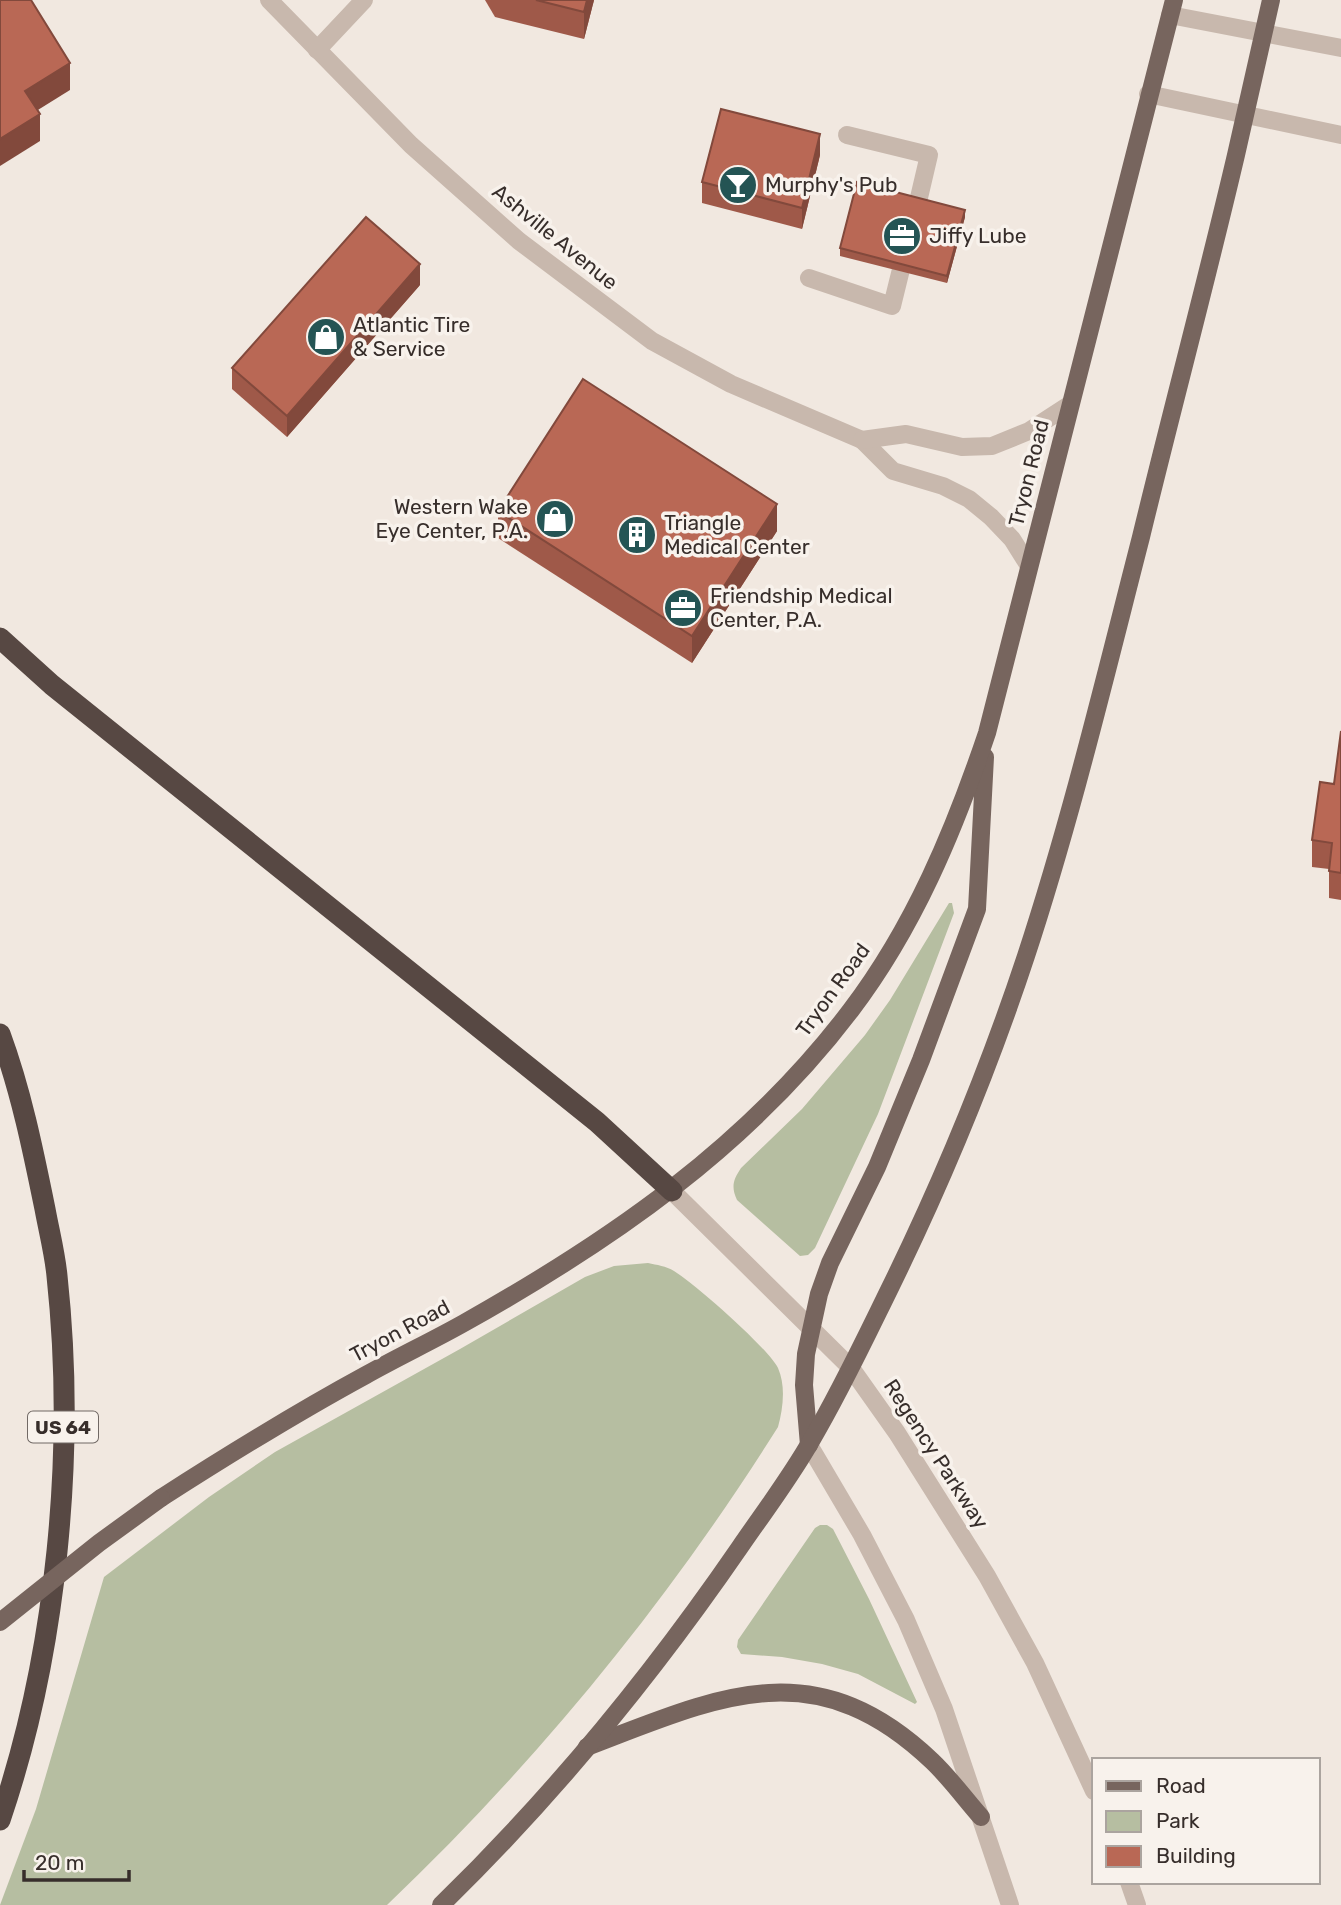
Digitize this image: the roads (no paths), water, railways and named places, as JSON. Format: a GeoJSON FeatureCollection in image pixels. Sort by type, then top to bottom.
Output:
{"type":"FeatureCollection","features":[{"type":"Feature","properties":{"kind":"highway"},"geometry":{"type":"LineString","coordinates":[[0,638],[52,685],[597,1122],[672,1191]]}},
{"type":"Feature","properties":{"kind":"highway","name":"US 64"},"geometry":{"type":"LineString","coordinates":[[0,1034],[34,1152],[57,1275],[63,1403],[58,1528],[46,1634],[33,1706],[13,1783],[0,1820]]}},
{"type":"Feature","properties":{"kind":"main road"},"geometry":{"type":"LineString","coordinates":[[441,1905],[587,1747],[656,1661],[720,1575],[809,1445],[852,1367],[950,1161],[1026,957],[1056,856],[1110,660],[1271,0]]}},
{"type":"Feature","properties":{"kind":"main road","name":"Tryon Road"},"geometry":{"type":"LineString","coordinates":[[0,1622],[99,1543],[245,1443],[463,1324],[530,1284],[672,1191],[761,1113],[814,1056],[852,1008],[890,951],[925,890],[963,803],[987,733],[1172,8]]}},
{"type":"Feature","properties":{"kind":"main road"},"geometry":{"type":"LineString","coordinates":[[809,1445],[804,1385],[810,1328],[830,1263],[877,1167],[977,909],[987,733]]}},
{"type":"Feature","properties":{"kind":"main road"},"geometry":{"type":"LineString","coordinates":[[587,1747],[698,1705],[743,1695],[784,1692],[823,1696],[861,1710],[898,1733],[933,1762],[981,1817]]}},
{"type":"Feature","properties":{"kind":"street","name":"Ashville Avenue"},"geometry":{"type":"LineString","coordinates":[[269,0],[411,145],[519,241],[652,341],[731,384],[862,440],[893,471],[943,486],[969,499],[1012,539],[1029,566]]}},
{"type":"Feature","properties":{"kind":"street"},"geometry":{"type":"LineString","coordinates":[[317,50],[363,0]]}},
{"type":"Feature","properties":{"kind":"street"},"geometry":{"type":"LineString","coordinates":[[1172,8],[1264,33],[1341,48]]}},
{"type":"Feature","properties":{"kind":"street"},"geometry":{"type":"LineString","coordinates":[[1148,94],[1341,135]]}},
{"type":"Feature","properties":{"kind":"street"},"geometry":{"type":"LineString","coordinates":[[809,278],[892,306],[929,155],[847,135]]}},
{"type":"Feature","properties":{"kind":"street"},"geometry":{"type":"LineString","coordinates":[[862,440],[906,434],[962,447],[992,446],[1029,431],[1069,405]]}},
{"type":"Feature","properties":{"kind":"street","name":"Regency Parkway"},"geometry":{"type":"LineString","coordinates":[[672,1191],[852,1367],[987,1576],[1035,1663],[1092,1787]]}},
{"type":"Feature","properties":{"kind":"street"},"geometry":{"type":"LineString","coordinates":[[809,1445],[862,1535],[906,1620],[944,1709],[1010,1905]]}},
{"type":"Feature","properties":{"kind":"street"},"geometry":{"type":"LineString","coordinates":[[1130,1884],[1137,1905]]}},
{"type":"Feature","properties":{"kind":"place","name":"Murphy's Pub"},"geometry":{"type":"Point","coordinates":[738,185]}},
{"type":"Feature","properties":{"kind":"place","name":"Jiffy Lube"},"geometry":{"type":"Point","coordinates":[902,236]}},
{"type":"Feature","properties":{"kind":"place","name":"Atlantic Tire & Service"},"geometry":{"type":"Point","coordinates":[326,337]}},
{"type":"Feature","properties":{"kind":"place","name":"Western Wake Eye Center, P.A."},"geometry":{"type":"Point","coordinates":[555,519]}},
{"type":"Feature","properties":{"kind":"place","name":"Triangle Medical Center"},"geometry":{"type":"Point","coordinates":[637,535]}},
{"type":"Feature","properties":{"kind":"place","name":"Friendship Medical Center, P.A."},"geometry":{"type":"Point","coordinates":[683,608]}}]}
